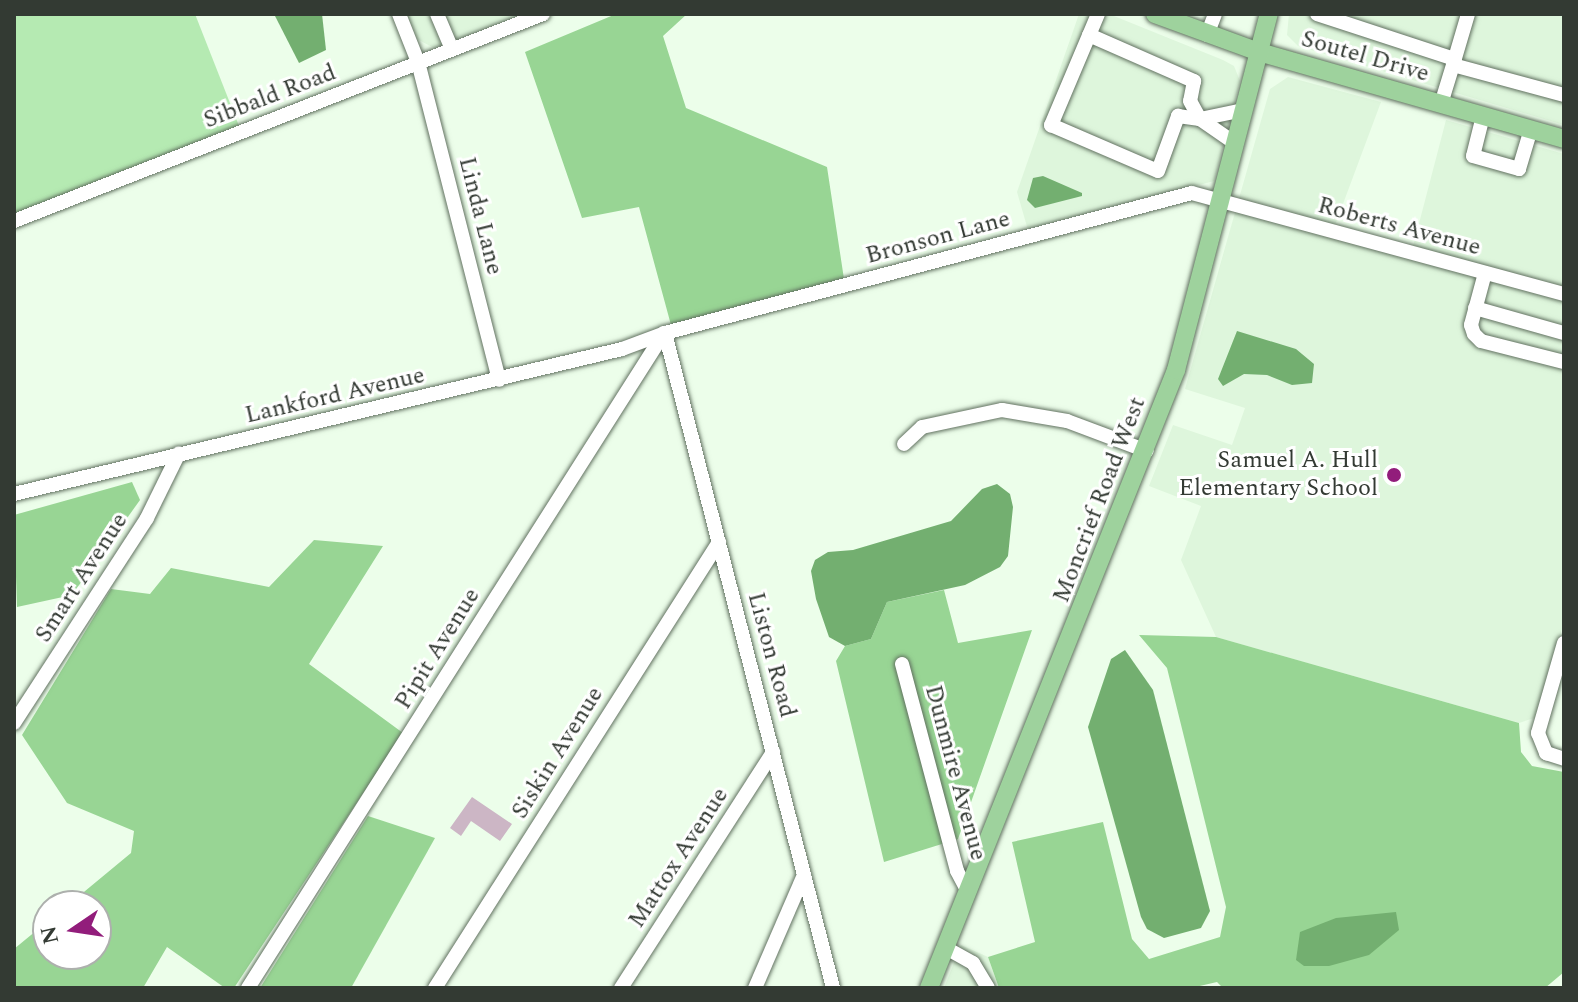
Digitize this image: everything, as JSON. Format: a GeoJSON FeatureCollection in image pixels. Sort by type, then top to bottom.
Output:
{"type":"FeatureCollection","features":[{"type":"Feature","properties":{"kind":"main road","name":"Soutel Drive"},"geometry":{"type":"LineString","coordinates":[[1155,14],[1178,18],[1207,35],[1259,52],[1564,139]]}},
{"type":"Feature","properties":{"kind":"main road","name":"Moncrief Road West"},"geometry":{"type":"LineString","coordinates":[[929,988],[1147,451],[1176,370],[1223,201],[1269,14]]}},
{"type":"Feature","properties":{"kind":"street","name":"Linda Lane"},"geometry":{"type":"LineString","coordinates":[[399,14],[418,62],[499,380]]}},
{"type":"Feature","properties":{"kind":"street"},"geometry":{"type":"LineString","coordinates":[[437,14],[452,49]]}},
{"type":"Feature","properties":{"kind":"street","name":"Sibbald Road"},"geometry":{"type":"LineString","coordinates":[[14,221],[543,14]]}},
{"type":"Feature","properties":{"kind":"street"},"geometry":{"type":"LineString","coordinates":[[1089,35],[1194,81],[1190,101],[1178,116],[1158,171],[1051,125],[1089,35],[1098,14]]}},
{"type":"Feature","properties":{"kind":"street"},"geometry":{"type":"LineString","coordinates":[[1207,35],[1215,14]]}},
{"type":"Feature","properties":{"kind":"street"},"geometry":{"type":"LineString","coordinates":[[1441,104],[1468,14]]}},
{"type":"Feature","properties":{"kind":"street"},"geometry":{"type":"LineString","coordinates":[[1319,16],[1564,95]]}},
{"type":"Feature","properties":{"kind":"street"},"geometry":{"type":"LineString","coordinates":[[1190,101],[1200,119],[1236,144]]}},
{"type":"Feature","properties":{"kind":"street"},"geometry":{"type":"LineString","coordinates":[[1178,116],[1200,119],[1244,110]]}},
{"type":"Feature","properties":{"kind":"street"},"geometry":{"type":"LineString","coordinates":[[1483,116],[1473,156],[1519,169],[1531,129]]}},
{"type":"Feature","properties":{"kind":"street","name":"Bronson Lane"},"geometry":{"type":"LineString","coordinates":[[665,333],[1192,193],[1223,201]]}},
{"type":"Feature","properties":{"kind":"street","name":"Roberts Avenue"},"geometry":{"type":"LineString","coordinates":[[1223,201],[1564,294]]}},
{"type":"Feature","properties":{"kind":"street"},"geometry":{"type":"LineString","coordinates":[[1485,273],[1471,325],[1481,341],[1564,362]]}},
{"type":"Feature","properties":{"kind":"street"},"geometry":{"type":"LineString","coordinates":[[1475,308],[1564,333]]}},
{"type":"Feature","properties":{"kind":"street","name":"Lankford Avenue"},"geometry":{"type":"LineString","coordinates":[[14,494],[499,380],[622,349],[665,333]]}},
{"type":"Feature","properties":{"kind":"street","name":"Liston Road"},"geometry":{"type":"LineString","coordinates":[[665,333],[833,988]]}},
{"type":"Feature","properties":{"kind":"street","name":"Pipit Avenue"},"geometry":{"type":"LineString","coordinates":[[248,988],[665,333]]}},
{"type":"Feature","properties":{"kind":"street"},"geometry":{"type":"LineString","coordinates":[[904,444],[922,427],[1002,410],[1067,421],[1147,451]]}},
{"type":"Feature","properties":{"kind":"street","name":"Smart Avenue"},"geometry":{"type":"LineString","coordinates":[[14,723],[147,518],[179,453]]}},
{"type":"Feature","properties":{"kind":"street","name":"Siskin Avenue"},"geometry":{"type":"LineString","coordinates":[[435,988],[719,542]]}},
{"type":"Feature","properties":{"kind":"street"},"geometry":{"type":"LineString","coordinates":[[1564,643],[1538,733],[1542,747],[1564,759]]}},
{"type":"Feature","properties":{"kind":"street","name":"Dunmire Avenue"},"geometry":{"type":"LineString","coordinates":[[902,664],[957,871],[968,892]]}},
{"type":"Feature","properties":{"kind":"street","name":"Mattox Avenue"},"geometry":{"type":"LineString","coordinates":[[621,988],[773,752]]}},
{"type":"Feature","properties":{"kind":"street"},"geometry":{"type":"LineString","coordinates":[[755,988],[804,875]]}},
{"type":"Feature","properties":{"kind":"street"},"geometry":{"type":"LineString","coordinates":[[946,948],[973,963],[988,988]]}},
{"type":"Feature","properties":{"kind":"shaded area"},"geometry":{"type":"Polygon","coordinates":[[[14,14],[195,14],[239,126],[14,214],[14,14]]]}},
{"type":"Feature","properties":{"kind":"shaded area"},"geometry":{"type":"Polygon","coordinates":[[[274,14],[322,14],[326,50],[299,63],[274,14]]]}},
{"type":"Feature","properties":{"kind":"shaded area"},"geometry":{"type":"Polygon","coordinates":[[[407,14],[526,14],[434,48],[417,39],[407,14]]]}},
{"type":"Feature","properties":{"kind":"shaded area"},"geometry":{"type":"Polygon","coordinates":[[[616,14],[687,14],[663,36],[686,108],[827,167],[844,279],[671,325],[639,207],[582,218],[525,52],[616,14]]]}},
{"type":"Feature","properties":{"kind":"shaded area"},"geometry":{"type":"Polygon","coordinates":[[[1079,14],[1109,14],[1223,60],[1234,66],[1240,81],[1214,181],[1028,230],[1017,192],[1079,14]]]}},
{"type":"Feature","properties":{"kind":"shaded area"},"geometry":{"type":"Polygon","coordinates":[[[1289,14],[1564,14],[1564,125],[1298,46],[1287,35],[1289,14]]]}},
{"type":"Feature","properties":{"kind":"shaded area","name":"Samuel A. Hull Elementary School"},"geometry":{"type":"Polygon","coordinates":[[[1288,77],[1381,102],[1331,236],[1410,258],[1446,120],[1564,154],[1564,622],[1537,717],[1519,723],[1216,637],[1181,560],[1201,506],[1149,486],[1173,425],[1232,445],[1245,408],[1185,389],[1270,89],[1288,77]]]}},
{"type":"Feature","properties":{"kind":"shaded area"},"geometry":{"type":"Polygon","coordinates":[[[1043,176],[1082,193],[1082,196],[1035,208],[1027,200],[1033,178],[1043,176]]]}},
{"type":"Feature","properties":{"kind":"shaded area"},"geometry":{"type":"Polygon","coordinates":[[[1237,331],[1296,349],[1314,364],[1312,383],[1292,385],[1267,375],[1244,374],[1223,386],[1218,379],[1237,331]]]}},
{"type":"Feature","properties":{"kind":"shaded area"},"geometry":{"type":"Polygon","coordinates":[[[132,482],[140,500],[72,595],[17,607],[14,515],[132,482]]]}},
{"type":"Feature","properties":{"kind":"shaded area"},"geometry":{"type":"Polygon","coordinates":[[[997,484],[1010,494],[1013,507],[1008,556],[1000,567],[965,585],[887,602],[871,639],[845,646],[829,637],[816,599],[811,571],[815,560],[828,552],[853,550],[951,521],[982,489],[997,484]]]}},
{"type":"Feature","properties":{"kind":"shaded area"},"geometry":{"type":"Polygon","coordinates":[[[314,540],[383,546],[309,664],[403,733],[234,988],[225,988],[167,947],[143,988],[14,988],[14,949],[32,934],[32,970],[112,970],[112,890],[86,890],[131,853],[134,831],[67,803],[22,735],[111,589],[150,594],[171,568],[269,587],[314,540]]]}},
{"type":"Feature","properties":{"kind":"shaded area"},"geometry":{"type":"Polygon","coordinates":[[[944,590],[958,643],[1032,630],[958,839],[884,862],[836,661],[845,646],[871,639],[887,602],[944,590]]]}},
{"type":"Feature","properties":{"kind":"shaded area"},"geometry":{"type":"Polygon","coordinates":[[[1139,635],[1216,637],[1519,723],[1521,752],[1532,766],[1564,772],[1564,972],[1545,988],[1223,988],[1217,982],[1191,988],[999,988],[988,957],[1035,942],[1012,842],[1103,822],[1132,939],[1149,959],[1220,937],[1226,907],[1167,668],[1139,635]]]}},
{"type":"Feature","properties":{"kind":"shaded area"},"geometry":{"type":"Polygon","coordinates":[[[1125,650],[1153,690],[1210,911],[1201,928],[1164,938],[1147,929],[1141,917],[1088,727],[1111,659],[1125,650]]]}},
{"type":"Feature","properties":{"kind":"shaded area"},"geometry":{"type":"Polygon","coordinates":[[[368,816],[435,838],[351,988],[260,988],[368,816]]]}},
{"type":"Feature","properties":{"kind":"shaded area"},"geometry":{"type":"Polygon","coordinates":[[[1396,912],[1399,930],[1369,955],[1329,966],[1304,966],[1296,960],[1300,932],[1336,918],[1396,912]]]}},
{"type":"Feature","properties":{"kind":"shaded area"},"geometry":{"type":"Polygon","coordinates":[[[961,945],[988,957],[999,988],[944,988],[961,945]]]}},
{"type":"Feature","properties":{"kind":"building"},"geometry":{"type":"Polygon","coordinates":[[[472,797],[512,824],[500,841],[471,821],[461,836],[450,828],[472,797]]]}},
{"type":"Feature","properties":{"kind":"place","name":"Samuel A. Hull Elementary School"},"geometry":{"type":"Point","coordinates":[1394,475]}}]}
